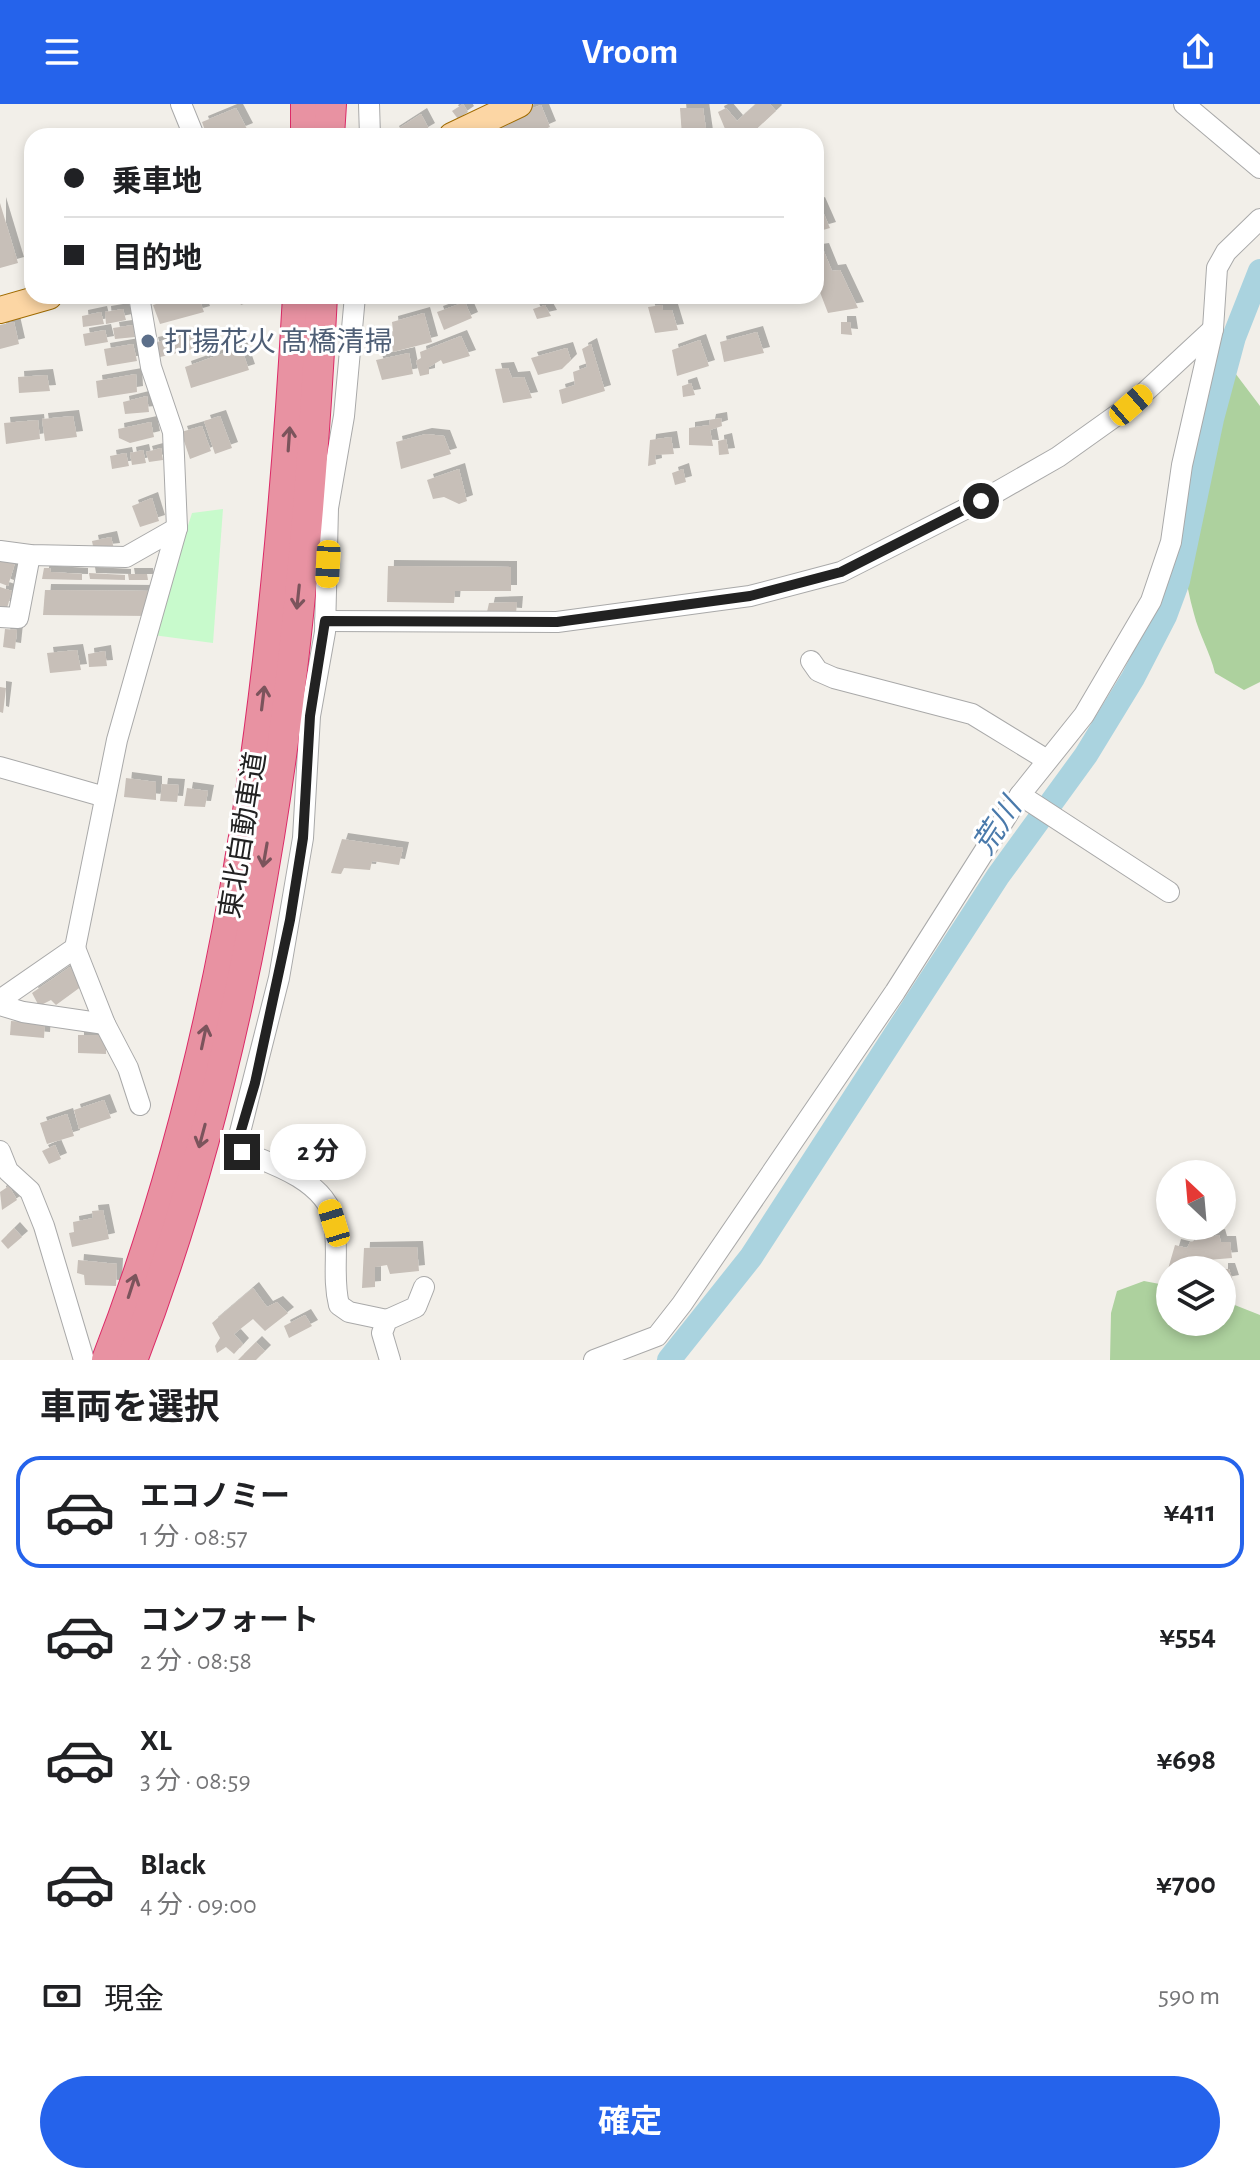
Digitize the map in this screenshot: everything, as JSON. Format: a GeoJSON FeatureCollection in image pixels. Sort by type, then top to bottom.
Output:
{"type":"FeatureCollection","features":[{"type":"Feature","properties":{"kind":"highway"},"geometry":{"type":"LineString","coordinates":[[306,104],[306,128]]}},
{"type":"Feature","properties":{"kind":"highway"},"geometry":{"type":"LineString","coordinates":[[330,128],[331,104]]}},
{"type":"Feature","properties":{"kind":"highway","name":"東北自動車道"},"geometry":{"type":"LineString","coordinates":[[85,1358],[174,1151],[198,1067],[226,937],[264,688],[288,452],[297,304]]}},
{"type":"Feature","properties":{"kind":"highway","name":"東北自動車道"},"geometry":{"type":"LineString","coordinates":[[132,1360],[181,1214],[220,1072],[253,925],[275,801],[289,690],[321,304]]}},
{"type":"Feature","properties":{"kind":"main road"},"geometry":{"type":"LineString","coordinates":[[461,128],[478,112],[519,104]]}},
{"type":"Feature","properties":{"kind":"main road"},"geometry":{"type":"LineString","coordinates":[[0,310],[24,303]]}},
{"type":"Feature","properties":{"kind":"street"},"geometry":{"type":"LineString","coordinates":[[181,104],[191,128]]}},
{"type":"Feature","properties":{"kind":"street"},"geometry":{"type":"LineString","coordinates":[[369,104],[370,128]]}},
{"type":"Feature","properties":{"kind":"street"},"geometry":{"type":"LineString","coordinates":[[1184,104],[1260,168]]}},
{"type":"Feature","properties":{"kind":"street"},"geometry":{"type":"LineString","coordinates":[[594,1360],[657,1336],[682,1304],[895,992],[1047,760],[1084,715],[1151,601],[1171,542],[1182,465],[1213,329],[1217,268],[1226,252],[1260,219]]}},
{"type":"Feature","properties":{"kind":"street"},"geometry":{"type":"LineString","coordinates":[[140,304],[151,367],[173,432],[177,528],[117,740],[75,948],[105,1024],[128,1068],[140,1105]]}},
{"type":"Feature","properties":{"kind":"street"},"geometry":{"type":"LineString","coordinates":[[354,304],[344,416],[328,508],[325,621],[310,716],[303,838],[290,920],[255,1083],[237,1144],[242,1152],[298,1178],[329,1205],[334,1223],[335,1288],[339,1305],[349,1312],[387,1320],[416,1307],[424,1287]]}},
{"type":"Feature","properties":{"kind":"street"},"geometry":{"type":"LineString","coordinates":[[325,621],[557,622],[750,596],[841,572],[981,501],[1058,457],[1131,405],[1213,329]]}},
{"type":"Feature","properties":{"kind":"street"},"geometry":{"type":"LineString","coordinates":[[0,551],[30,555],[126,557],[177,528]]}},
{"type":"Feature","properties":{"kind":"street"},"geometry":{"type":"LineString","coordinates":[[0,617],[18,618],[30,555]]}},
{"type":"Feature","properties":{"kind":"street"},"geometry":{"type":"LineString","coordinates":[[811,661],[818,671],[834,678],[972,714],[1047,760]]}},
{"type":"Feature","properties":{"kind":"street"},"geometry":{"type":"LineString","coordinates":[[0,767],[105,797]]}},
{"type":"Feature","properties":{"kind":"street"},"geometry":{"type":"LineString","coordinates":[[1024,798],[1169,892]]}},
{"type":"Feature","properties":{"kind":"street"},"geometry":{"type":"LineString","coordinates":[[0,1003],[75,948]]}},
{"type":"Feature","properties":{"kind":"street"},"geometry":{"type":"LineString","coordinates":[[0,1003],[23,1012],[105,1024]]}},
{"type":"Feature","properties":{"kind":"street"},"geometry":{"type":"LineString","coordinates":[[0,1151],[8,1171],[30,1191],[85,1358]]}},
{"type":"Feature","properties":{"kind":"street"},"geometry":{"type":"LineString","coordinates":[[387,1320],[382,1333],[390,1360]]}},
{"type":"Feature","properties":{"kind":"green space"},"geometry":{"type":"Polygon","coordinates":[[[1232,369],[1260,406],[1260,682],[1244,690],[1215,673],[1194,614],[1180,534],[1180,452],[1186,398],[1232,369]]]}},
{"type":"Feature","properties":{"kind":"green space"},"geometry":{"type":"Polygon","coordinates":[[[223,509],[213,643],[153,635],[192,513],[223,509]]]}},
{"type":"Feature","properties":{"kind":"green space"},"geometry":{"type":"Polygon","coordinates":[[[1144,1281],[1156,1283],[1156,1336],[1236,1336],[1236,1306],[1260,1315],[1260,1360],[1110,1360],[1111,1313],[1117,1291],[1144,1281]]]}},
{"type":"Feature","properties":{"kind":"building"},"geometry":{"type":"Polygon","coordinates":[[[463,104],[468,112],[458,119],[452,111],[463,104]]]}},
{"type":"Feature","properties":{"kind":"building"},"geometry":{"type":"Polygon","coordinates":[[[756,104],[770,104],[776,111],[758,128],[725,128],[718,112],[726,108],[737,121],[756,104]]]}},
{"type":"Feature","properties":{"kind":"building"},"geometry":{"type":"Polygon","coordinates":[[[541,105],[550,127],[500,128],[497,122],[541,105]]]}},
{"type":"Feature","properties":{"kind":"building"},"geometry":{"type":"Polygon","coordinates":[[[236,108],[246,128],[204,128],[202,122],[236,108]]]}},
{"type":"Feature","properties":{"kind":"building"},"geometry":{"type":"Polygon","coordinates":[[[680,108],[703,108],[706,128],[681,128],[680,108]]]}},
{"type":"Feature","properties":{"kind":"building"},"geometry":{"type":"Polygon","coordinates":[[[421,114],[428,128],[399,128],[421,114]]]}},
{"type":"Feature","properties":{"kind":"building"},"geometry":{"type":"Polygon","coordinates":[[[0,203],[18,263],[0,268],[0,203]]]}},
{"type":"Feature","properties":{"kind":"building"},"geometry":{"type":"Polygon","coordinates":[[[824,214],[830,228],[824,230],[824,214]]]}},
{"type":"Feature","properties":{"kind":"building"},"geometry":{"type":"Polygon","coordinates":[[[824,251],[832,271],[840,270],[858,308],[828,313],[824,303],[824,251]]]}},
{"type":"Feature","properties":{"kind":"building"},"geometry":{"type":"Polygon","coordinates":[[[201,304],[204,312],[160,324],[153,305],[201,304]]]}},
{"type":"Feature","properties":{"kind":"building"},"geometry":{"type":"Polygon","coordinates":[[[466,304],[472,318],[444,330],[437,312],[466,304]]]}},
{"type":"Feature","properties":{"kind":"building"},"geometry":{"type":"Polygon","coordinates":[[[545,305],[551,316],[537,319],[533,309],[545,305]]]}},
{"type":"Feature","properties":{"kind":"building"},"geometry":{"type":"Polygon","coordinates":[[[662,305],[663,310],[672,310],[678,330],[655,333],[648,307],[662,305]]]}},
{"type":"Feature","properties":{"kind":"building"},"geometry":{"type":"Polygon","coordinates":[[[123,309],[126,320],[106,324],[105,312],[123,309]]]}},
{"type":"Feature","properties":{"kind":"building"},"geometry":{"type":"Polygon","coordinates":[[[101,312],[104,324],[83,327],[82,316],[101,312]]]}},
{"type":"Feature","properties":{"kind":"building"},"geometry":{"type":"Polygon","coordinates":[[[424,313],[432,342],[393,352],[389,333],[393,331],[392,322],[424,313]]]}},
{"type":"Feature","properties":{"kind":"building"},"geometry":{"type":"Polygon","coordinates":[[[14,322],[19,344],[0,349],[0,325],[14,322]]]}},
{"type":"Feature","properties":{"kind":"building"},"geometry":{"type":"Polygon","coordinates":[[[841,322],[850,322],[852,335],[841,334],[841,322]]]}},
{"type":"Feature","properties":{"kind":"building"},"geometry":{"type":"Polygon","coordinates":[[[133,325],[135,337],[115,339],[113,328],[133,325]]]}},
{"type":"Feature","properties":{"kind":"building"},"geometry":{"type":"Polygon","coordinates":[[[105,330],[108,342],[85,346],[83,334],[105,330]]]}},
{"type":"Feature","properties":{"kind":"building"},"geometry":{"type":"Polygon","coordinates":[[[203,332],[206,346],[156,358],[152,343],[203,332]]]}},
{"type":"Feature","properties":{"kind":"building"},"geometry":{"type":"Polygon","coordinates":[[[757,332],[764,353],[724,362],[720,342],[757,332]]]}},
{"type":"Feature","properties":{"kind":"building"},"geometry":{"type":"Polygon","coordinates":[[[461,336],[470,356],[443,364],[441,360],[429,367],[429,374],[420,376],[416,361],[421,358],[420,352],[461,336]]]}},
{"type":"Feature","properties":{"kind":"building"},"geometry":{"type":"Polygon","coordinates":[[[700,340],[709,366],[677,376],[672,350],[700,340]]]}},
{"type":"Feature","properties":{"kind":"building"},"geometry":{"type":"Polygon","coordinates":[[[133,344],[137,361],[107,366],[104,349],[133,344]]]}},
{"type":"Feature","properties":{"kind":"building"},"geometry":{"type":"Polygon","coordinates":[[[591,344],[605,391],[562,404],[559,390],[575,385],[573,372],[587,367],[582,349],[591,344]]]}},
{"type":"Feature","properties":{"kind":"building"},"geometry":{"type":"Polygon","coordinates":[[[241,347],[249,370],[191,388],[185,367],[241,347]]]}},
{"type":"Feature","properties":{"kind":"building"},"geometry":{"type":"Polygon","coordinates":[[[567,348],[571,360],[562,369],[538,375],[531,358],[567,348]]]}},
{"type":"Feature","properties":{"kind":"building"},"geometry":{"type":"Polygon","coordinates":[[[409,353],[413,374],[382,380],[376,360],[409,353]]]}},
{"type":"Feature","properties":{"kind":"building"},"geometry":{"type":"Polygon","coordinates":[[[508,368],[512,378],[524,377],[532,398],[503,403],[495,369],[508,368]]]}},
{"type":"Feature","properties":{"kind":"building"},"geometry":{"type":"Polygon","coordinates":[[[136,374],[137,392],[98,398],[96,381],[136,374]]]}},
{"type":"Feature","properties":{"kind":"building"},"geometry":{"type":"Polygon","coordinates":[[[47,375],[50,391],[19,393],[18,377],[47,375]]]}},
{"type":"Feature","properties":{"kind":"building"},"geometry":{"type":"Polygon","coordinates":[[[691,383],[695,395],[683,397],[682,386],[691,383]]]}},
{"type":"Feature","properties":{"kind":"building"},"geometry":{"type":"Polygon","coordinates":[[[147,396],[149,412],[125,414],[123,402],[147,396]]]}},
{"type":"Feature","properties":{"kind":"building"},"geometry":{"type":"Polygon","coordinates":[[[73,416],[77,437],[45,441],[42,419],[73,416]]]}},
{"type":"Feature","properties":{"kind":"building"},"geometry":{"type":"Polygon","coordinates":[[[220,416],[232,448],[215,454],[204,421],[220,416]]]}},
{"type":"Feature","properties":{"kind":"building"},"geometry":{"type":"Polygon","coordinates":[[[721,418],[722,426],[710,430],[713,446],[689,445],[689,428],[709,425],[710,420],[721,418]]]}},
{"type":"Feature","properties":{"kind":"building"},"geometry":{"type":"Polygon","coordinates":[[[38,420],[40,439],[6,444],[4,423],[38,420]]]}},
{"type":"Feature","properties":{"kind":"building"},"geometry":{"type":"Polygon","coordinates":[[[151,422],[154,437],[130,443],[119,438],[118,429],[151,422]]]}},
{"type":"Feature","properties":{"kind":"building"},"geometry":{"type":"Polygon","coordinates":[[[202,426],[211,451],[190,459],[181,432],[202,426]]]}},
{"type":"Feature","properties":{"kind":"building"},"geometry":{"type":"Polygon","coordinates":[[[426,434],[444,436],[451,454],[401,469],[396,442],[426,434]]]}},
{"type":"Feature","properties":{"kind":"building"},"geometry":{"type":"Polygon","coordinates":[[[671,437],[674,454],[655,455],[656,464],[648,466],[650,440],[671,437]]]}},
{"type":"Feature","properties":{"kind":"building"},"geometry":{"type":"Polygon","coordinates":[[[726,439],[729,454],[719,455],[718,441],[726,439]]]}},
{"type":"Feature","properties":{"kind":"building"},"geometry":{"type":"Polygon","coordinates":[[[161,448],[163,460],[149,462],[146,452],[161,448]]]}},
{"type":"Feature","properties":{"kind":"building"},"geometry":{"type":"Polygon","coordinates":[[[143,450],[146,463],[132,465],[130,453],[143,450]]]}},
{"type":"Feature","properties":{"kind":"building"},"geometry":{"type":"Polygon","coordinates":[[[126,453],[129,466],[112,469],[110,456],[126,453]]]}},
{"type":"Feature","properties":{"kind":"building"},"geometry":{"type":"Polygon","coordinates":[[[459,469],[467,501],[459,504],[444,497],[433,499],[427,480],[459,469]]]}},
{"type":"Feature","properties":{"kind":"building"},"geometry":{"type":"Polygon","coordinates":[[[683,469],[686,482],[675,485],[672,473],[683,469]]]}},
{"type":"Feature","properties":{"kind":"building"},"geometry":{"type":"Polygon","coordinates":[[[152,498],[159,521],[140,527],[132,506],[152,498]]]}},
{"type":"Feature","properties":{"kind":"building"},"geometry":{"type":"Polygon","coordinates":[[[111,537],[114,549],[94,551],[92,541],[111,537]]]}},
{"type":"Feature","properties":{"kind":"building"},"geometry":{"type":"Polygon","coordinates":[[[0,559],[15,563],[8,586],[0,583],[0,559]]]}},
{"type":"Feature","properties":{"kind":"building"},"geometry":{"type":"Polygon","coordinates":[[[388,566],[511,567],[511,591],[455,591],[454,603],[387,602],[388,566]]]}},
{"type":"Feature","properties":{"kind":"building"},"geometry":{"type":"Polygon","coordinates":[[[44,568],[50,568],[51,572],[82,574],[82,580],[42,579],[44,568]]]}},
{"type":"Feature","properties":{"kind":"building"},"geometry":{"type":"Polygon","coordinates":[[[89,573],[125,575],[125,580],[90,579],[89,573]]]}},
{"type":"Feature","properties":{"kind":"building"},"geometry":{"type":"Polygon","coordinates":[[[128,574],[147,574],[148,580],[129,580],[128,574]]]}},
{"type":"Feature","properties":{"kind":"building"},"geometry":{"type":"Polygon","coordinates":[[[0,587],[12,591],[7,608],[0,606],[0,587]]]}},
{"type":"Feature","properties":{"kind":"building"},"geometry":{"type":"Polygon","coordinates":[[[45,590],[150,591],[150,616],[43,615],[45,590]]]}},
{"type":"Feature","properties":{"kind":"building"},"geometry":{"type":"Polygon","coordinates":[[[517,602],[516,614],[487,612],[489,603],[517,602]]]}},
{"type":"Feature","properties":{"kind":"building"},"geometry":{"type":"Polygon","coordinates":[[[5,629],[17,630],[15,649],[3,647],[5,629]]]}},
{"type":"Feature","properties":{"kind":"building"},"geometry":{"type":"Polygon","coordinates":[[[77,650],[81,670],[50,673],[47,653],[77,650]]]}},
{"type":"Feature","properties":{"kind":"building"},"geometry":{"type":"Polygon","coordinates":[[[105,651],[107,666],[89,667],[88,654],[105,651]]]}},
{"type":"Feature","properties":{"kind":"building"},"geometry":{"type":"Polygon","coordinates":[[[0,687],[6,688],[3,713],[0,712],[0,687]]]}},
{"type":"Feature","properties":{"kind":"building"},"geometry":{"type":"Polygon","coordinates":[[[126,778],[156,782],[156,800],[124,797],[126,778]]]}},
{"type":"Feature","properties":{"kind":"building"},"geometry":{"type":"Polygon","coordinates":[[[162,784],[179,785],[177,802],[160,801],[162,784]]]}},
{"type":"Feature","properties":{"kind":"building"},"geometry":{"type":"Polygon","coordinates":[[[187,788],[208,791],[205,807],[184,806],[187,788]]]}},
{"type":"Feature","properties":{"kind":"building"},"geometry":{"type":"Polygon","coordinates":[[[342,839],[403,848],[399,865],[372,861],[370,870],[344,868],[341,874],[331,873],[342,839]]]}},
{"type":"Feature","properties":{"kind":"building"},"geometry":{"type":"Polygon","coordinates":[[[70,967],[82,986],[56,1005],[51,1000],[39,1006],[32,993],[70,967]]]}},
{"type":"Feature","properties":{"kind":"building"},"geometry":{"type":"Polygon","coordinates":[[[11,1021],[45,1023],[44,1038],[10,1035],[11,1021]]]}},
{"type":"Feature","properties":{"kind":"building"},"geometry":{"type":"Polygon","coordinates":[[[78,1035],[106,1035],[106,1054],[78,1053],[78,1035]]]}},
{"type":"Feature","properties":{"kind":"building"},"geometry":{"type":"Polygon","coordinates":[[[104,1100],[111,1118],[79,1129],[74,1110],[104,1100]]]}},
{"type":"Feature","properties":{"kind":"building"},"geometry":{"type":"Polygon","coordinates":[[[67,1114],[74,1136],[47,1144],[40,1123],[67,1114]]]}},
{"type":"Feature","properties":{"kind":"building"},"geometry":{"type":"Polygon","coordinates":[[[55,1145],[61,1159],[49,1164],[42,1151],[55,1145]]]}},
{"type":"Feature","properties":{"kind":"building"},"geometry":{"type":"Polygon","coordinates":[[[9,1186],[17,1200],[2,1210],[0,1192],[9,1186]]]}},
{"type":"Feature","properties":{"kind":"building"},"geometry":{"type":"Polygon","coordinates":[[[103,1210],[109,1239],[72,1247],[69,1233],[74,1232],[73,1222],[93,1218],[92,1211],[103,1210]]]}},
{"type":"Feature","properties":{"kind":"building"},"geometry":{"type":"Polygon","coordinates":[[[14,1228],[22,1237],[8,1249],[1,1241],[14,1228]]]}},
{"type":"Feature","properties":{"kind":"building"},"geometry":{"type":"Polygon","coordinates":[[[1190,1242],[1230,1242],[1232,1256],[1172,1256],[1175,1245],[1187,1248],[1190,1242]]]}},
{"type":"Feature","properties":{"kind":"building"},"geometry":{"type":"Polygon","coordinates":[[[417,1247],[419,1271],[390,1274],[387,1265],[375,1267],[375,1287],[362,1288],[364,1248],[417,1247]]]}},
{"type":"Feature","properties":{"kind":"building"},"geometry":{"type":"Polygon","coordinates":[[[78,1260],[117,1264],[116,1286],[85,1285],[84,1275],[77,1273],[78,1260]]]}},
{"type":"Feature","properties":{"kind":"building"},"geometry":{"type":"Polygon","coordinates":[[[253,1288],[267,1307],[277,1302],[288,1313],[265,1331],[253,1319],[234,1334],[243,1344],[234,1354],[226,1347],[217,1353],[215,1346],[220,1338],[212,1323],[253,1288]]]}},
{"type":"Feature","properties":{"kind":"building"},"geometry":{"type":"Polygon","coordinates":[[[305,1315],[312,1326],[289,1338],[284,1326],[305,1315]]]}},
{"type":"Feature","properties":{"kind":"building"},"geometry":{"type":"Polygon","coordinates":[[[256,1342],[265,1351],[256,1360],[238,1360],[256,1342]]]}},
{"type":"Feature","properties":{"kind":"waterway","name":"荒川"},"geometry":{"type":"LineString","coordinates":[[669,1360],[751,1257],[998,876],[1086,755],[1133,678],[1165,616],[1178,581],[1212,419],[1234,337],[1260,271]]}},
{"type":"Feature","properties":{"kind":"place","name":"打揚花火 髙橋清掃"},"geometry":{"type":"Point","coordinates":[148,341]}},
{"type":"Feature","properties":{"kind":"route"},"geometry":{"type":"LineString","coordinates":[[242,1152],[237,1144],[239,1128],[255,1083],[279,978],[303,838],[310,716],[325,621],[557,622],[750,596],[841,572],[981,501]]}}]}
